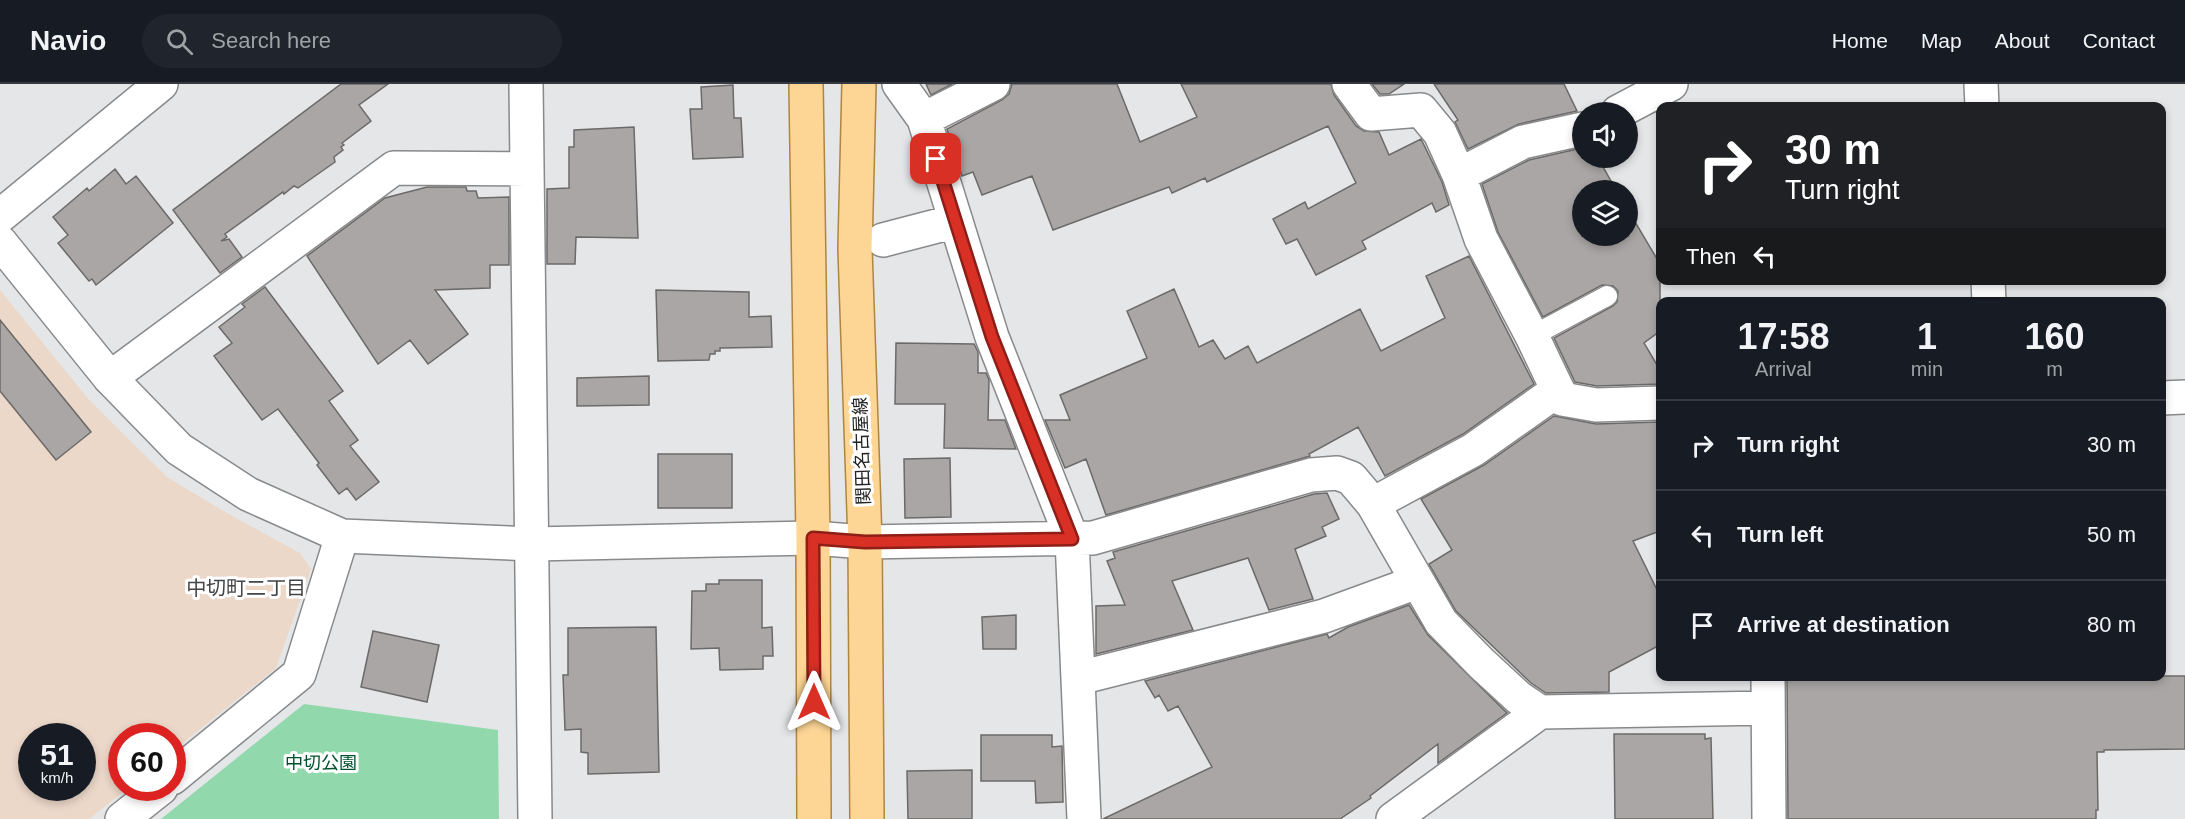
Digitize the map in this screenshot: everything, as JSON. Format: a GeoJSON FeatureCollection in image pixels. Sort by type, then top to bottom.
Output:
{"type":"FeatureCollection","features":[{"type":"Feature","properties":{"kind":"main road"},"geometry":{"type":"LineString","coordinates":[[806,84],[813,538],[814,819]]}},
{"type":"Feature","properties":{"kind":"main road","name":"関田名古屋線"},"geometry":{"type":"LineString","coordinates":[[859,84],[855,249],[865,542],[867,819]]}},
{"type":"Feature","properties":{"kind":"street"},"geometry":{"type":"LineString","coordinates":[[0,216],[161,84]]}},
{"type":"Feature","properties":{"kind":"street"},"geometry":{"type":"LineString","coordinates":[[526,84],[535,819]]}},
{"type":"Feature","properties":{"kind":"street"},"geometry":{"type":"LineString","coordinates":[[899,84],[924,119],[992,337],[1072,539],[1084,819]]}},
{"type":"Feature","properties":{"kind":"street"},"geometry":{"type":"LineString","coordinates":[[924,119],[993,84]]}},
{"type":"Feature","properties":{"kind":"street"},"geometry":{"type":"LineString","coordinates":[[1349,84],[1371,114],[1421,110],[1440,133],[1459,175],[1481,239],[1562,399],[1596,405],[1656,403]]}},
{"type":"Feature","properties":{"kind":"street"},"geometry":{"type":"LineString","coordinates":[[1637,102],[1671,84]]}},
{"type":"Feature","properties":{"kind":"street"},"geometry":{"type":"LineString","coordinates":[[1981,84],[1982,102]]}},
{"type":"Feature","properties":{"kind":"street"},"geometry":{"type":"LineString","coordinates":[[1459,175],[1523,142],[1572,131]]}},
{"type":"Feature","properties":{"kind":"street"},"geometry":{"type":"LineString","coordinates":[[110,378],[394,168],[527,169]]}},
{"type":"Feature","properties":{"kind":"street"},"geometry":{"type":"LineString","coordinates":[[883,240],[956,221]]}},
{"type":"Feature","properties":{"kind":"street"},"geometry":{"type":"LineString","coordinates":[[0,242],[110,378],[178,449],[248,494],[342,536],[533,543],[813,538],[865,542],[1093,538],[1311,475],[1337,473],[1352,478],[1372,504],[1441,622],[1519,698],[1540,712]]}},
{"type":"Feature","properties":{"kind":"street"},"geometry":{"type":"LineString","coordinates":[[1372,504],[1473,450],[1558,390]]}},
{"type":"Feature","properties":{"kind":"street"},"geometry":{"type":"LineString","coordinates":[[2166,398],[2185,397]]}},
{"type":"Feature","properties":{"kind":"street"},"geometry":{"type":"LineString","coordinates":[[186,767],[299,674],[342,536]]}},
{"type":"Feature","properties":{"kind":"street"},"geometry":{"type":"LineString","coordinates":[[1079,678],[1323,616],[1417,582]]}},
{"type":"Feature","properties":{"kind":"street"},"geometry":{"type":"LineString","coordinates":[[1393,819],[1540,712],[1768,692],[1769,819]]}},
{"type":"Feature","properties":{"kind":"street"},"geometry":{"type":"LineString","coordinates":[[122,819],[144,801]]}},
{"type":"Feature","properties":{"kind":"lane"},"geometry":{"type":"LineString","coordinates":[[1532,336],[1607,296]]}},
{"type":"Feature","properties":{"kind":"shaded area"},"geometry":{"type":"Polygon","coordinates":[[[0,290],[90,401],[167,477],[300,553],[311,569],[276,668],[186,741],[186,723],[108,723],[108,801],[112,801],[89,819],[0,819],[0,290]]]}},
{"type":"Feature","properties":{"kind":"green space","name":"中切公園"},"geometry":{"type":"Polygon","coordinates":[[[304,704],[498,730],[499,819],[161,819],[304,704]]]}},
{"type":"Feature","properties":{"kind":"building"},"geometry":{"type":"Polygon","coordinates":[[[341,84],[388,84],[359,105],[371,121],[342,143],[343,150],[334,157],[335,162],[298,188],[294,186],[284,194],[283,192],[225,234],[227,237],[221,241],[229,239],[242,257],[220,273],[173,210],[341,84]]]}},
{"type":"Feature","properties":{"kind":"building"},"geometry":{"type":"Polygon","coordinates":[[[926,84],[952,84],[931,95],[926,84]]]}},
{"type":"Feature","properties":{"kind":"building"},"geometry":{"type":"Polygon","coordinates":[[[1012,84],[1117,84],[1140,142],[1197,117],[1181,84],[1331,84],[1334,95],[1356,126],[1364,131],[1379,132],[1389,155],[1421,139],[1442,182],[1449,205],[1436,212],[1432,203],[1362,241],[1366,249],[1316,275],[1297,239],[1286,244],[1273,219],[1305,202],[1308,209],[1356,183],[1328,126],[1207,182],[1205,178],[1172,193],[1169,187],[1053,230],[1032,176],[982,195],[973,172],[962,176],[947,129],[1002,100],[1009,94],[1012,84]]]}},
{"type":"Feature","properties":{"kind":"building"},"geometry":{"type":"Polygon","coordinates":[[[1372,84],[1404,84],[1389,94],[1380,94],[1372,84]]]}},
{"type":"Feature","properties":{"kind":"building"},"geometry":{"type":"Polygon","coordinates":[[[1434,84],[1564,84],[1573,102],[1572,112],[1519,124],[1468,149],[1455,122],[1458,120],[1434,84]]]}},
{"type":"Feature","properties":{"kind":"building"},"geometry":{"type":"Polygon","coordinates":[[[733,85],[734,118],[741,118],[743,157],[693,159],[690,109],[702,109],[701,87],[733,85]]]}},
{"type":"Feature","properties":{"kind":"building"},"geometry":{"type":"Polygon","coordinates":[[[634,127],[638,238],[576,237],[575,264],[547,264],[547,189],[569,188],[569,147],[574,147],[574,130],[634,127]]]}},
{"type":"Feature","properties":{"kind":"building"},"geometry":{"type":"Polygon","coordinates":[[[1572,150],[1572,168],[1604,168],[1610,180],[1572,180],[1572,246],[1638,246],[1638,227],[1656,257],[1656,285],[1660,285],[1660,297],[1656,297],[1656,334],[1644,343],[1656,363],[1656,384],[1597,386],[1575,382],[1554,338],[1613,306],[1617,302],[1618,291],[1613,286],[1602,285],[1543,317],[1498,232],[1482,184],[1529,160],[1572,150]]]}},
{"type":"Feature","properties":{"kind":"building"},"geometry":{"type":"Polygon","coordinates":[[[115,169],[126,184],[136,176],[173,223],[96,285],[92,279],[89,281],[58,243],[68,235],[53,217],[87,188],[89,191],[115,169]]]}},
{"type":"Feature","properties":{"kind":"building"},"geometry":{"type":"Polygon","coordinates":[[[427,187],[466,187],[467,191],[476,191],[478,198],[509,197],[509,265],[490,265],[490,288],[435,290],[468,334],[428,364],[410,340],[378,364],[307,256],[385,198],[427,187]]]}},
{"type":"Feature","properties":{"kind":"building"},"geometry":{"type":"Polygon","coordinates":[[[1469,256],[1534,384],[1463,434],[1385,476],[1358,427],[1309,454],[1310,456],[1106,515],[1086,459],[1065,468],[1045,420],[1070,420],[1060,395],[1147,358],[1127,311],[1174,289],[1199,347],[1213,340],[1225,359],[1248,346],[1257,363],[1360,309],[1381,351],[1445,318],[1426,276],[1469,256]]]}},
{"type":"Feature","properties":{"kind":"building"},"geometry":{"type":"Polygon","coordinates":[[[265,287],[343,391],[329,401],[358,440],[350,446],[379,482],[356,500],[347,488],[339,494],[317,465],[319,463],[278,409],[262,420],[214,356],[232,343],[219,327],[245,307],[242,304],[265,287]]]}},
{"type":"Feature","properties":{"kind":"building"},"geometry":{"type":"Polygon","coordinates":[[[656,290],[749,292],[749,317],[771,316],[772,347],[720,348],[720,351],[715,351],[715,354],[710,354],[709,360],[658,361],[656,290]]]}},
{"type":"Feature","properties":{"kind":"building"},"geometry":{"type":"Polygon","coordinates":[[[0,320],[91,432],[56,460],[0,391],[0,320]]]}},
{"type":"Feature","properties":{"kind":"building"},"geometry":{"type":"Polygon","coordinates":[[[896,343],[974,344],[978,352],[978,373],[986,373],[989,380],[988,420],[1005,420],[1016,449],[944,448],[945,404],[895,404],[896,343]]]}},
{"type":"Feature","properties":{"kind":"building"},"geometry":{"type":"Polygon","coordinates":[[[649,376],[649,405],[577,406],[577,378],[649,376]]]}},
{"type":"Feature","properties":{"kind":"building"},"geometry":{"type":"Polygon","coordinates":[[[1554,416],[1596,424],[1656,422],[1656,532],[1633,541],[1656,588],[1656,647],[1609,672],[1609,692],[1546,693],[1531,683],[1456,611],[1429,564],[1452,550],[1421,499],[1484,465],[1554,416]]]}},
{"type":"Feature","properties":{"kind":"building"},"geometry":{"type":"Polygon","coordinates":[[[658,454],[732,454],[732,508],[658,508],[658,454]]]}},
{"type":"Feature","properties":{"kind":"building"},"geometry":{"type":"Polygon","coordinates":[[[950,458],[951,517],[905,518],[904,459],[950,458]]]}},
{"type":"Feature","properties":{"kind":"building"},"geometry":{"type":"Polygon","coordinates":[[[1327,493],[1339,519],[1322,527],[1326,536],[1295,549],[1313,599],[1269,610],[1248,558],[1172,581],[1193,630],[1096,654],[1096,606],[1125,605],[1107,561],[1115,558],[1113,552],[1314,494],[1327,493]]]}},
{"type":"Feature","properties":{"kind":"building"},"geometry":{"type":"Polygon","coordinates":[[[719,580],[762,580],[762,628],[772,627],[773,656],[763,656],[763,669],[720,670],[719,648],[691,649],[692,591],[706,591],[706,584],[719,584],[719,580]]]}},
{"type":"Feature","properties":{"kind":"building"},"geometry":{"type":"Polygon","coordinates":[[[1409,605],[1428,635],[1507,713],[1438,763],[1438,744],[1370,796],[1371,798],[1340,819],[1103,819],[1212,767],[1178,706],[1168,711],[1159,695],[1155,698],[1145,681],[1327,634],[1329,638],[1348,627],[1409,605]]]}},
{"type":"Feature","properties":{"kind":"building"},"geometry":{"type":"Polygon","coordinates":[[[1016,615],[1016,649],[983,649],[982,617],[1016,615]]]}},
{"type":"Feature","properties":{"kind":"building"},"geometry":{"type":"Polygon","coordinates":[[[656,627],[659,772],[588,774],[588,753],[581,752],[581,729],[565,730],[563,675],[568,675],[568,628],[656,627]]]}},
{"type":"Feature","properties":{"kind":"building"},"geometry":{"type":"Polygon","coordinates":[[[373,631],[439,645],[427,702],[361,687],[373,631]]]}},
{"type":"Feature","properties":{"kind":"building"},"geometry":{"type":"Polygon","coordinates":[[[2166,676],[2185,676],[2185,749],[2097,752],[2098,810],[2096,810],[2096,819],[1788,819],[1787,681],[2166,681],[2166,676]]]}},
{"type":"Feature","properties":{"kind":"building"},"geometry":{"type":"Polygon","coordinates":[[[1614,734],[1705,734],[1705,739],[1711,738],[1713,819],[1615,819],[1614,734]]]}},
{"type":"Feature","properties":{"kind":"building"},"geometry":{"type":"Polygon","coordinates":[[[981,735],[1052,735],[1052,747],[1062,746],[1063,802],[1036,803],[1035,781],[981,781],[981,735]]]}},
{"type":"Feature","properties":{"kind":"building"},"geometry":{"type":"Polygon","coordinates":[[[972,770],[972,819],[908,819],[907,771],[972,770]]]}},
{"type":"Feature","properties":{"kind":"district","name":"中切町二丁目"},"geometry":{"type":"Point","coordinates":[246,588]}},
{"type":"Feature","properties":{"kind":"route"},"geometry":{"type":"LineString","coordinates":[[814,702],[813,538],[865,542],[1072,539],[992,337],[936,159]]}}]}
